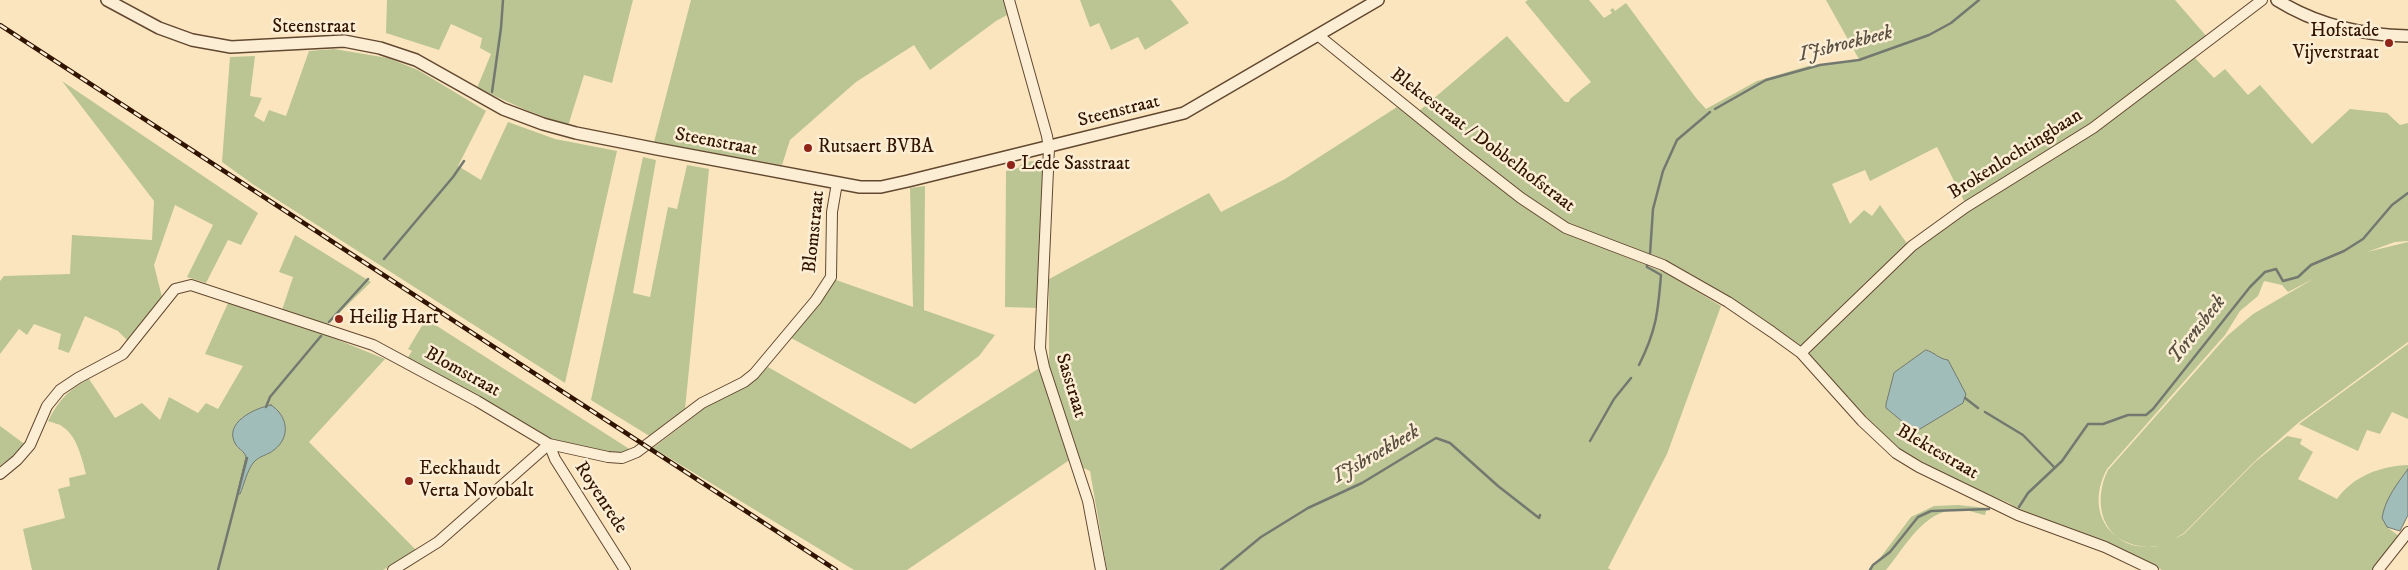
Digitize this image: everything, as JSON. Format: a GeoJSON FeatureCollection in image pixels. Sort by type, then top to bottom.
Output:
{"type":"FeatureCollection","features":[{"type":"Feature","properties":{"kind":"street","name":"Steenstraat"},"geometry":{"type":"LineString","coordinates":[[106,0],[159,28],[202,42],[231,47],[344,41],[380,48],[416,60],[503,109],[543,124],[576,133],[860,187],[881,186],[1049,148],[1184,113],[1378,0]]}},
{"type":"Feature","properties":{"kind":"street","name":"Sasstraat"},"geometry":{"type":"LineString","coordinates":[[1009,0],[1048,136],[1040,348],[1044,367],[1088,501],[1101,570]]}},
{"type":"Feature","properties":{"kind":"street","name":"Brokenlochtingbaan"},"geometry":{"type":"LineString","coordinates":[[1801,353],[1912,246],[1966,207],[2093,128],[2262,0]]}},
{"type":"Feature","properties":{"kind":"street"},"geometry":{"type":"LineString","coordinates":[[2277,0],[2306,17],[2326,25],[2374,34],[2408,36]]}},
{"type":"Feature","properties":{"kind":"street","name":"Blektestraat / Dobbelhofstraat"},"geometry":{"type":"LineString","coordinates":[[1318,36],[1521,198],[1566,228],[1664,264]]}},
{"type":"Feature","properties":{"kind":"street","name":"Blomstraat"},"geometry":{"type":"LineString","coordinates":[[0,474],[17,460],[30,445],[47,406],[60,390],[122,354],[176,289],[191,284],[374,345],[477,401],[548,444],[615,458],[630,455],[654,441],[702,403],[744,382],[754,374],[816,300],[832,277],[832,212],[837,183]]}},
{"type":"Feature","properties":{"kind":"street","name":"Blektestraat"},"geometry":{"type":"LineString","coordinates":[[1664,264],[1728,302],[1801,353],[1882,442],[1911,462],[2018,515],[2106,547],[2153,570]]}},
{"type":"Feature","properties":{"kind":"street"},"geometry":{"type":"LineString","coordinates":[[393,570],[438,542],[548,444]]}},
{"type":"Feature","properties":{"kind":"street","name":"Royenrede"},"geometry":{"type":"LineString","coordinates":[[548,444],[555,459],[625,570]]}},
{"type":"Feature","properties":{"kind":"street"},"geometry":{"type":"LineString","coordinates":[[2378,570],[2408,532]]}},
{"type":"Feature","properties":{"kind":"green space"},"geometry":{"type":"Polygon","coordinates":[[[387,0],[633,0],[612,83],[584,75],[568,126],[477,88],[491,54],[480,48],[482,38],[451,24],[439,50],[386,33],[387,0]]]}},
{"type":"Feature","properties":{"kind":"green space"},"geometry":{"type":"Polygon","coordinates":[[[691,0],[1004,0],[1009,14],[996,21],[930,70],[914,45],[856,82],[790,140],[782,165],[654,142],[691,0]]]}},
{"type":"Feature","properties":{"kind":"green space"},"geometry":{"type":"Polygon","coordinates":[[[1080,0],[1171,0],[1189,23],[1145,50],[1138,37],[1111,50],[1099,23],[1090,27],[1080,0]]]}},
{"type":"Feature","properties":{"kind":"green space"},"geometry":{"type":"Polygon","coordinates":[[[1528,0],[1589,0],[1604,18],[1612,13],[1610,10],[1613,8],[1615,11],[1626,3],[1706,109],[1757,81],[1808,66],[1860,61],[1826,0],[2175,0],[2208,38],[2091,127],[1965,203],[1937,147],[1870,181],[1865,170],[1832,184],[1850,224],[1864,210],[1872,216],[1880,205],[1908,245],[1801,348],[1765,320],[1653,255],[1574,228],[1532,200],[1419,111],[1507,36],[1565,102],[1569,102],[1570,99],[1591,82],[1525,2],[1528,0]]]}},
{"type":"Feature","properties":{"kind":"green space"},"geometry":{"type":"Polygon","coordinates":[[[334,49],[388,58],[418,70],[486,111],[458,166],[481,180],[508,122],[555,139],[617,151],[565,383],[254,185],[222,162],[230,57],[255,56],[250,96],[262,98],[254,116],[264,122],[269,110],[286,116],[309,51],[334,49]]]}},
{"type":"Feature","properties":{"kind":"green space"},"geometry":{"type":"Polygon","coordinates":[[[2195,58],[2214,78],[2225,69],[2248,95],[2260,85],[2312,144],[2350,109],[2387,113],[2400,125],[2408,123],[2408,241],[2395,242],[2367,252],[2408,242],[2408,342],[2298,423],[2254,462],[2184,533],[2174,539],[2184,534],[2255,462],[2287,436],[2302,439],[2300,444],[2313,452],[2298,479],[2337,499],[2359,478],[2378,470],[2408,465],[2408,501],[2388,528],[2399,536],[2374,570],[2162,570],[2120,548],[2021,511],[2009,503],[1965,485],[1895,447],[1806,353],[1909,252],[1971,208],[2060,155],[2195,58]],[[2315,278],[2288,292],[2282,285],[2264,281],[2258,296],[2240,311],[2225,335],[2107,469],[2101,485],[2099,500],[2101,514],[2106,526],[2112,532],[2102,514],[2101,503],[2101,492],[2108,470],[2227,336],[2253,314],[2315,278]],[[2128,543],[2143,547],[2159,546],[2142,546],[2128,543]]]}},
{"type":"Feature","properties":{"kind":"green space"},"geometry":{"type":"Polygon","coordinates":[[[62,81],[258,213],[241,245],[228,240],[206,283],[187,277],[213,225],[175,205],[154,265],[162,297],[128,341],[118,331],[85,316],[69,353],[58,349],[61,334],[34,324],[27,335],[19,329],[0,354],[0,281],[4,276],[70,274],[72,235],[152,240],[154,201],[62,81]]]}},
{"type":"Feature","properties":{"kind":"green space"},"geometry":{"type":"Polygon","coordinates":[[[1397,107],[1472,168],[1560,231],[1666,273],[1721,306],[1667,454],[1608,568],[1611,570],[1107,570],[1090,471],[1068,461],[907,570],[854,570],[653,448],[713,402],[743,388],[768,367],[911,449],[1049,362],[1049,279],[1209,193],[1221,212],[1285,179],[1397,107]]]}},
{"type":"Feature","properties":{"kind":"green space"},"geometry":{"type":"Polygon","coordinates":[[[643,157],[656,160],[633,293],[650,297],[668,207],[677,209],[687,165],[709,169],[685,409],[651,437],[591,400],[643,157]]]}},
{"type":"Feature","properties":{"kind":"green space"},"geometry":{"type":"Polygon","coordinates":[[[1043,159],[1037,308],[1005,307],[1006,171],[1018,168],[1022,163],[1043,159]]]}},
{"type":"Feature","properties":{"kind":"green space"},"geometry":{"type":"Polygon","coordinates":[[[925,186],[924,310],[995,335],[979,356],[915,404],[791,338],[836,280],[913,307],[910,188],[925,186]]]}},
{"type":"Feature","properties":{"kind":"green space"},"geometry":{"type":"Polygon","coordinates":[[[295,235],[371,282],[327,325],[282,310],[293,277],[279,272],[295,235]]]}},
{"type":"Feature","properties":{"kind":"green space"},"geometry":{"type":"Polygon","coordinates":[[[228,303],[326,335],[385,359],[309,442],[418,552],[383,570],[32,570],[23,529],[65,518],[58,489],[70,486],[69,478],[86,474],[72,436],[62,426],[48,421],[60,401],[89,379],[115,418],[142,403],[160,420],[169,397],[198,413],[206,403],[218,409],[243,366],[205,354],[228,303]]]}},
{"type":"Feature","properties":{"kind":"green space"},"geometry":{"type":"Polygon","coordinates":[[[426,319],[631,450],[624,454],[613,454],[558,444],[407,359],[412,351],[408,349],[426,319]]]}},
{"type":"Feature","properties":{"kind":"green space"},"geometry":{"type":"Polygon","coordinates":[[[2408,344],[2408,419],[2392,412],[2380,434],[2367,430],[2358,451],[2299,424],[2408,344]]]}},
{"type":"Feature","properties":{"kind":"green space"},"geometry":{"type":"Polygon","coordinates":[[[0,426],[26,445],[0,470],[0,426]]]}},
{"type":"Feature","properties":{"kind":"green space"},"geometry":{"type":"Polygon","coordinates":[[[1958,505],[1987,508],[1985,515],[1962,510],[1949,511],[1937,515],[1918,530],[1886,570],[1871,570],[1911,517],[1934,506],[1958,505]]]}},
{"type":"Feature","properties":{"kind":"water"},"geometry":{"type":"Polygon","coordinates":[[[1926,350],[1948,360],[1966,394],[1963,403],[1915,432],[1886,408],[1886,404],[1894,373],[1926,350]]]}},
{"type":"Feature","properties":{"kind":"water"},"geometry":{"type":"Polygon","coordinates":[[[271,405],[277,410],[284,421],[285,433],[283,439],[274,450],[254,462],[240,494],[237,494],[246,457],[236,445],[233,430],[237,423],[249,413],[271,405]]]}},
{"type":"Feature","properties":{"kind":"water"},"geometry":{"type":"Polygon","coordinates":[[[2408,469],[2408,515],[2400,531],[2387,527],[2382,518],[2389,498],[2408,469]]]}},
{"type":"Feature","properties":{"kind":"waterway"},"geometry":{"type":"LineString","coordinates":[[492,92],[503,0]]}},
{"type":"Feature","properties":{"kind":"waterway","name":"IJsbroekbeek"},"geometry":{"type":"LineString","coordinates":[[1715,109],[1766,80],[1820,65],[1859,60],[1929,35],[1951,23],[1979,0]]}},
{"type":"Feature","properties":{"kind":"waterway","name":"IJsbroekbeek"},"geometry":{"type":"LineString","coordinates":[[1650,254],[1653,209],[1663,171],[1677,140],[1710,112]]}},
{"type":"Feature","properties":{"kind":"waterway"},"geometry":{"type":"LineString","coordinates":[[384,259],[453,177],[464,161]]}},
{"type":"Feature","properties":{"kind":"waterway","name":"Torensbeek"},"geometry":{"type":"LineString","coordinates":[[2019,507],[2028,493],[2062,461],[2088,424],[2103,424],[2128,415],[2146,415],[2153,409],[2250,287],[2265,272],[2276,269],[2283,281],[2298,277],[2311,265],[2344,251],[2363,239],[2392,205],[2408,193]]}},
{"type":"Feature","properties":{"kind":"waterway","name":"IJsbroekbeek"},"geometry":{"type":"LineString","coordinates":[[1639,365],[1655,322],[1661,275],[1647,267],[1647,261]]}},
{"type":"Feature","properties":{"kind":"waterway"},"geometry":{"type":"LineString","coordinates":[[329,322],[368,279]]}},
{"type":"Feature","properties":{"kind":"waterway"},"geometry":{"type":"LineString","coordinates":[[266,407],[270,397],[321,336]]}},
{"type":"Feature","properties":{"kind":"waterway","name":"IJsbroekbeek"},"geometry":{"type":"LineString","coordinates":[[1590,441],[1614,399],[1631,378]]}},
{"type":"Feature","properties":{"kind":"waterway"},"geometry":{"type":"LineString","coordinates":[[1965,398],[1978,408]]}},
{"type":"Feature","properties":{"kind":"waterway"},"geometry":{"type":"LineString","coordinates":[[1985,412],[2023,435],[2054,467]]}},
{"type":"Feature","properties":{"kind":"waterway","name":"IJsbroekbeek"},"geometry":{"type":"LineString","coordinates":[[1221,570],[1261,537],[1308,508],[1362,483],[1436,438],[1450,443],[1498,486],[1539,518],[1540,515]]}},
{"type":"Feature","properties":{"kind":"waterway"},"geometry":{"type":"LineString","coordinates":[[218,570],[247,458]]}},
{"type":"Feature","properties":{"kind":"waterway","name":"Torensbeek"},"geometry":{"type":"LineString","coordinates":[[1870,570],[1873,565],[1890,552],[1918,517],[1931,511],[1989,509]]}},
{"type":"Feature","properties":{"kind":"railway"},"geometry":{"type":"LineString","coordinates":[[0,25],[836,570]]}},
{"type":"Feature","properties":{"kind":"place","name":"Hofstade Vijverstraat"},"geometry":{"type":"Point","coordinates":[2389,43]}},
{"type":"Feature","properties":{"kind":"place","name":"Rutsaert BVBA"},"geometry":{"type":"Point","coordinates":[808,148]}},
{"type":"Feature","properties":{"kind":"place","name":"Lede Sasstraat"},"geometry":{"type":"Point","coordinates":[1011,165]}},
{"type":"Feature","properties":{"kind":"place","name":"Heilig Hart"},"geometry":{"type":"Point","coordinates":[339,319]}},
{"type":"Feature","properties":{"kind":"place","name":"Eeckhaudt Verta Novobalt"},"geometry":{"type":"Point","coordinates":[409,481]}}]}
